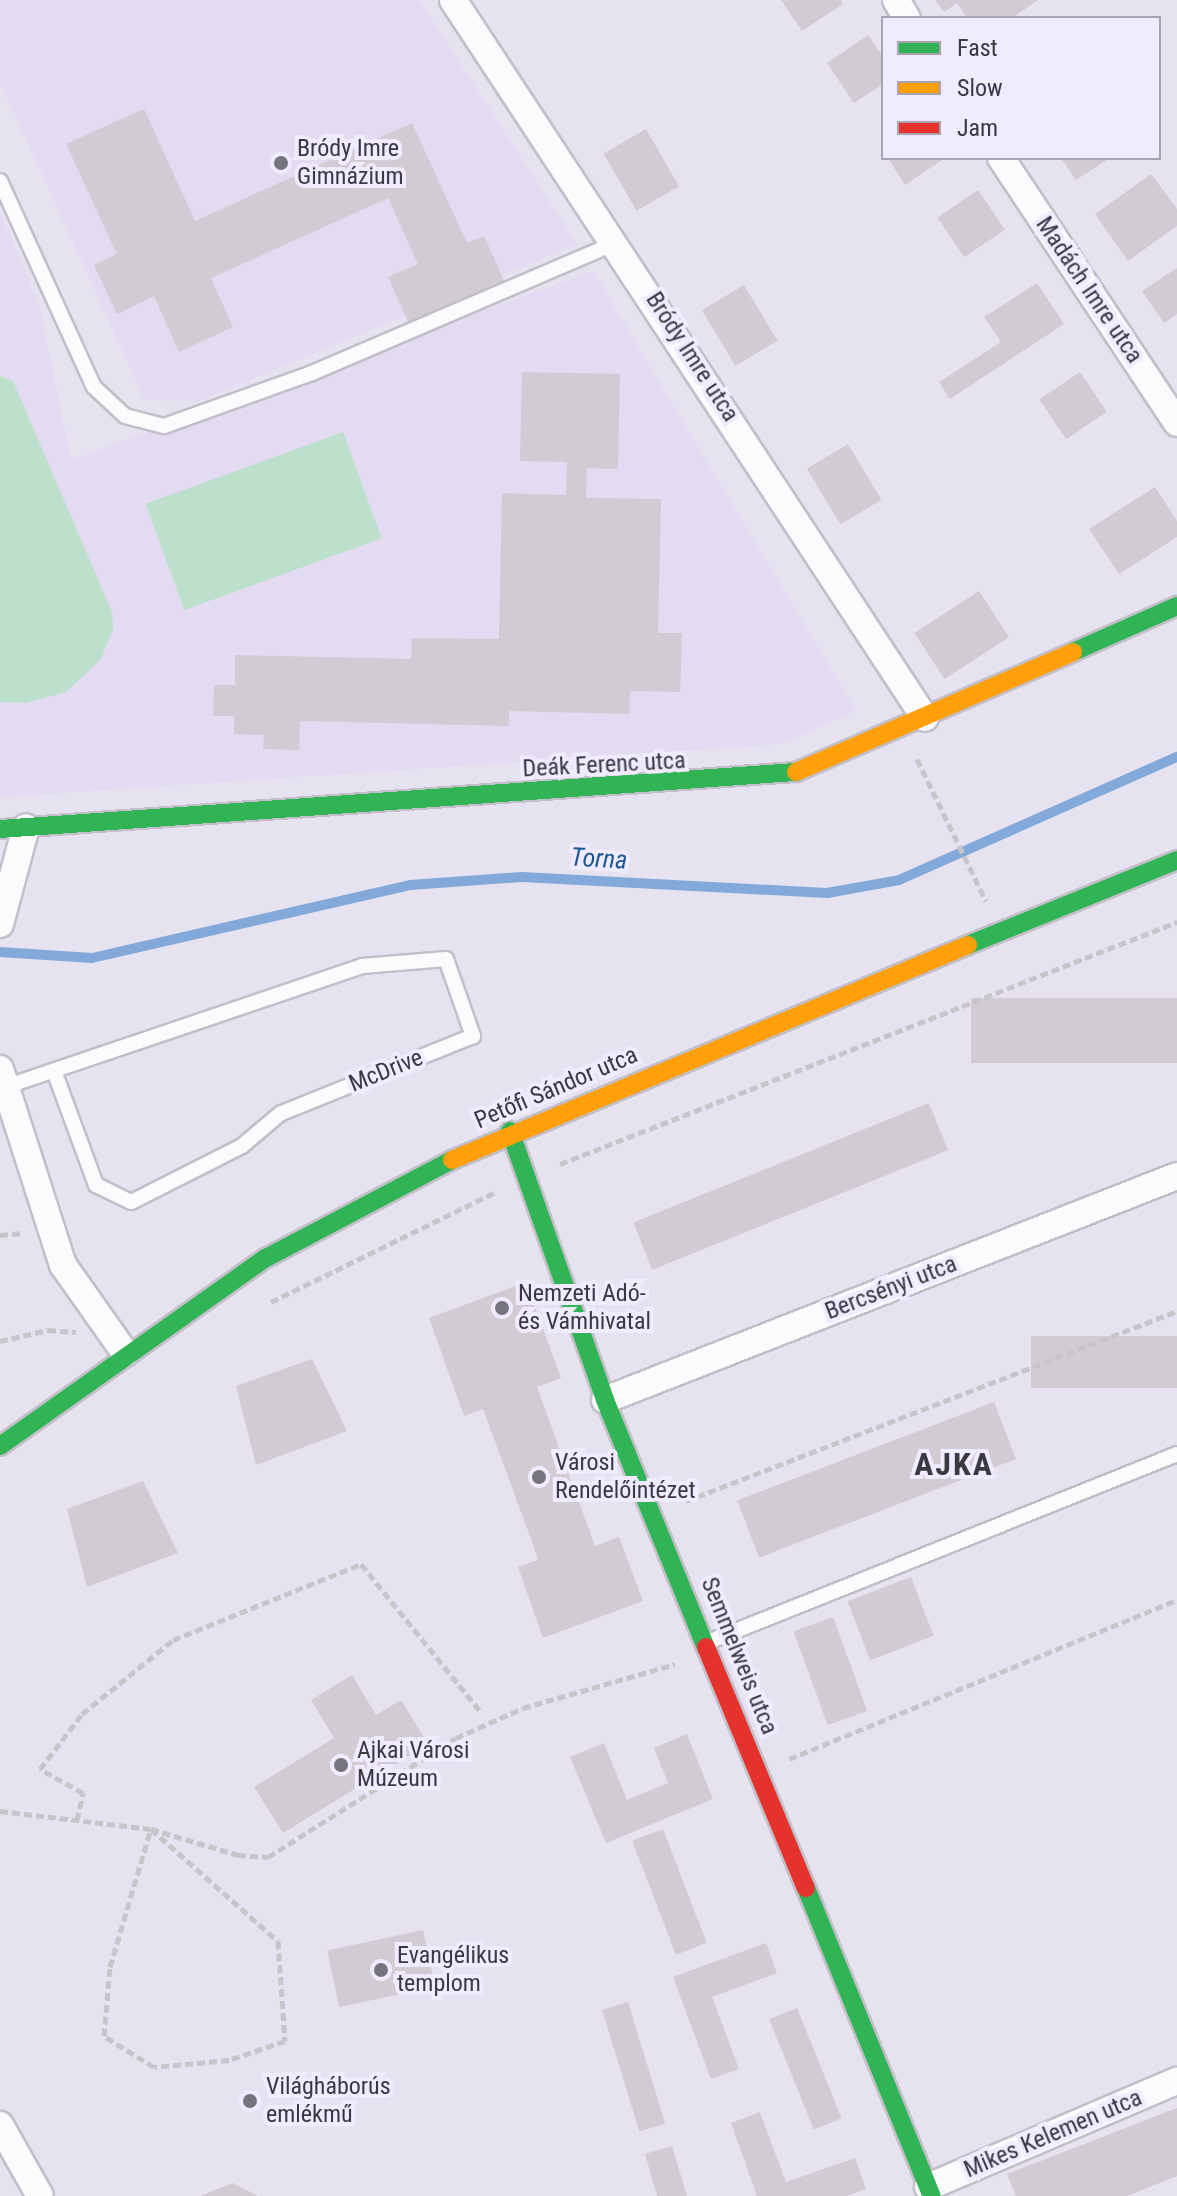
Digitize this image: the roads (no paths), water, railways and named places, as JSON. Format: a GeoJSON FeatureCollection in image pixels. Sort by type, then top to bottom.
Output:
{"type":"FeatureCollection","features":[{"type":"Feature","properties":{"kind":"street","name":"Bródy Imre utca"},"geometry":{"type":"LineString","coordinates":[[453,0],[618,242],[913,723]]}},
{"type":"Feature","properties":{"kind":"street","name":"Madách Imre utca"},"geometry":{"type":"LineString","coordinates":[[1002,160],[1173,408]]}},
{"type":"Feature","properties":{"kind":"street","name":"Deák Ferenc utca"},"geometry":{"type":"LineString","coordinates":[[13,828],[712,783],[802,772],[1177,606]]}},
{"type":"Feature","properties":{"kind":"street"},"geometry":{"type":"LineString","coordinates":[[1,922],[13,828]]}},
{"type":"Feature","properties":{"kind":"street","name":"Petőfi Sándor utca"},"geometry":{"type":"LineString","coordinates":[[0,1446],[118,1344],[266,1258],[510,1131],[1177,860]]}},
{"type":"Feature","properties":{"kind":"street"},"geometry":{"type":"LineString","coordinates":[[3,1078],[63,1265],[118,1344]]}},
{"type":"Feature","properties":{"kind":"street","name":"Semmelweis utca"},"geometry":{"type":"LineString","coordinates":[[510,1131],[530,1175],[605,1400],[655,1513],[930,2192]]}},
{"type":"Feature","properties":{"kind":"street","name":"Bercsényi utca"},"geometry":{"type":"LineString","coordinates":[[605,1400],[1177,1176]]}},
{"type":"Feature","properties":{"kind":"street","name":"Mikes Kelemen utca"},"geometry":{"type":"LineString","coordinates":[[930,2192],[1177,2081]]}},
{"type":"Feature","properties":{"kind":"street"},"geometry":{"type":"LineString","coordinates":[[0,2125],[40,2196]]}},
{"type":"Feature","properties":{"kind":"lane"},"geometry":{"type":"LineString","coordinates":[[0,181],[94,387],[125,416],[164,426],[312,373],[618,242]]}},
{"type":"Feature","properties":{"kind":"lane","name":"McDrive"},"geometry":{"type":"LineString","coordinates":[[446,959],[473,1036],[281,1113],[242,1146],[131,1202],[96,1185],[54,1071],[185,1031],[362,966],[446,959]]}},
{"type":"Feature","properties":{"kind":"lane"},"geometry":{"type":"LineString","coordinates":[[3,1078],[54,1071]]}},
{"type":"Feature","properties":{"kind":"lane"},"geometry":{"type":"LineString","coordinates":[[710,1648],[1177,1454]]}},
{"type":"Feature","properties":{"kind":"waterway","name":"Torna"},"geometry":{"type":"LineString","coordinates":[[0,952],[92,958],[410,885],[522,877],[827,893],[899,880],[1177,757]]}},
{"type":"Feature","properties":{"kind":"place","name":"Bródy Imre Gimnázium"},"geometry":{"type":"Point","coordinates":[281,163]}},
{"type":"Feature","properties":{"kind":"place","name":"Nemzeti Adó- és Vámhivatal"},"geometry":{"type":"Point","coordinates":[502,1308]}},
{"type":"Feature","properties":{"kind":"place","name":"Városi Rendelőintézet"},"geometry":{"type":"Point","coordinates":[539,1477]}},
{"type":"Feature","properties":{"kind":"place","name":"Ajkai Városi Múzeum"},"geometry":{"type":"Point","coordinates":[341,1765]}},
{"type":"Feature","properties":{"kind":"place","name":"Evangélikus templom"},"geometry":{"type":"Point","coordinates":[381,1970]}},
{"type":"Feature","properties":{"kind":"place","name":"Világháborús emlékmű"},"geometry":{"type":"Point","coordinates":[250,2101]}},
{"type":"Feature","properties":{"kind":"district","name":"AJKA"},"geometry":{"type":"Point","coordinates":[954,1464]}}]}
